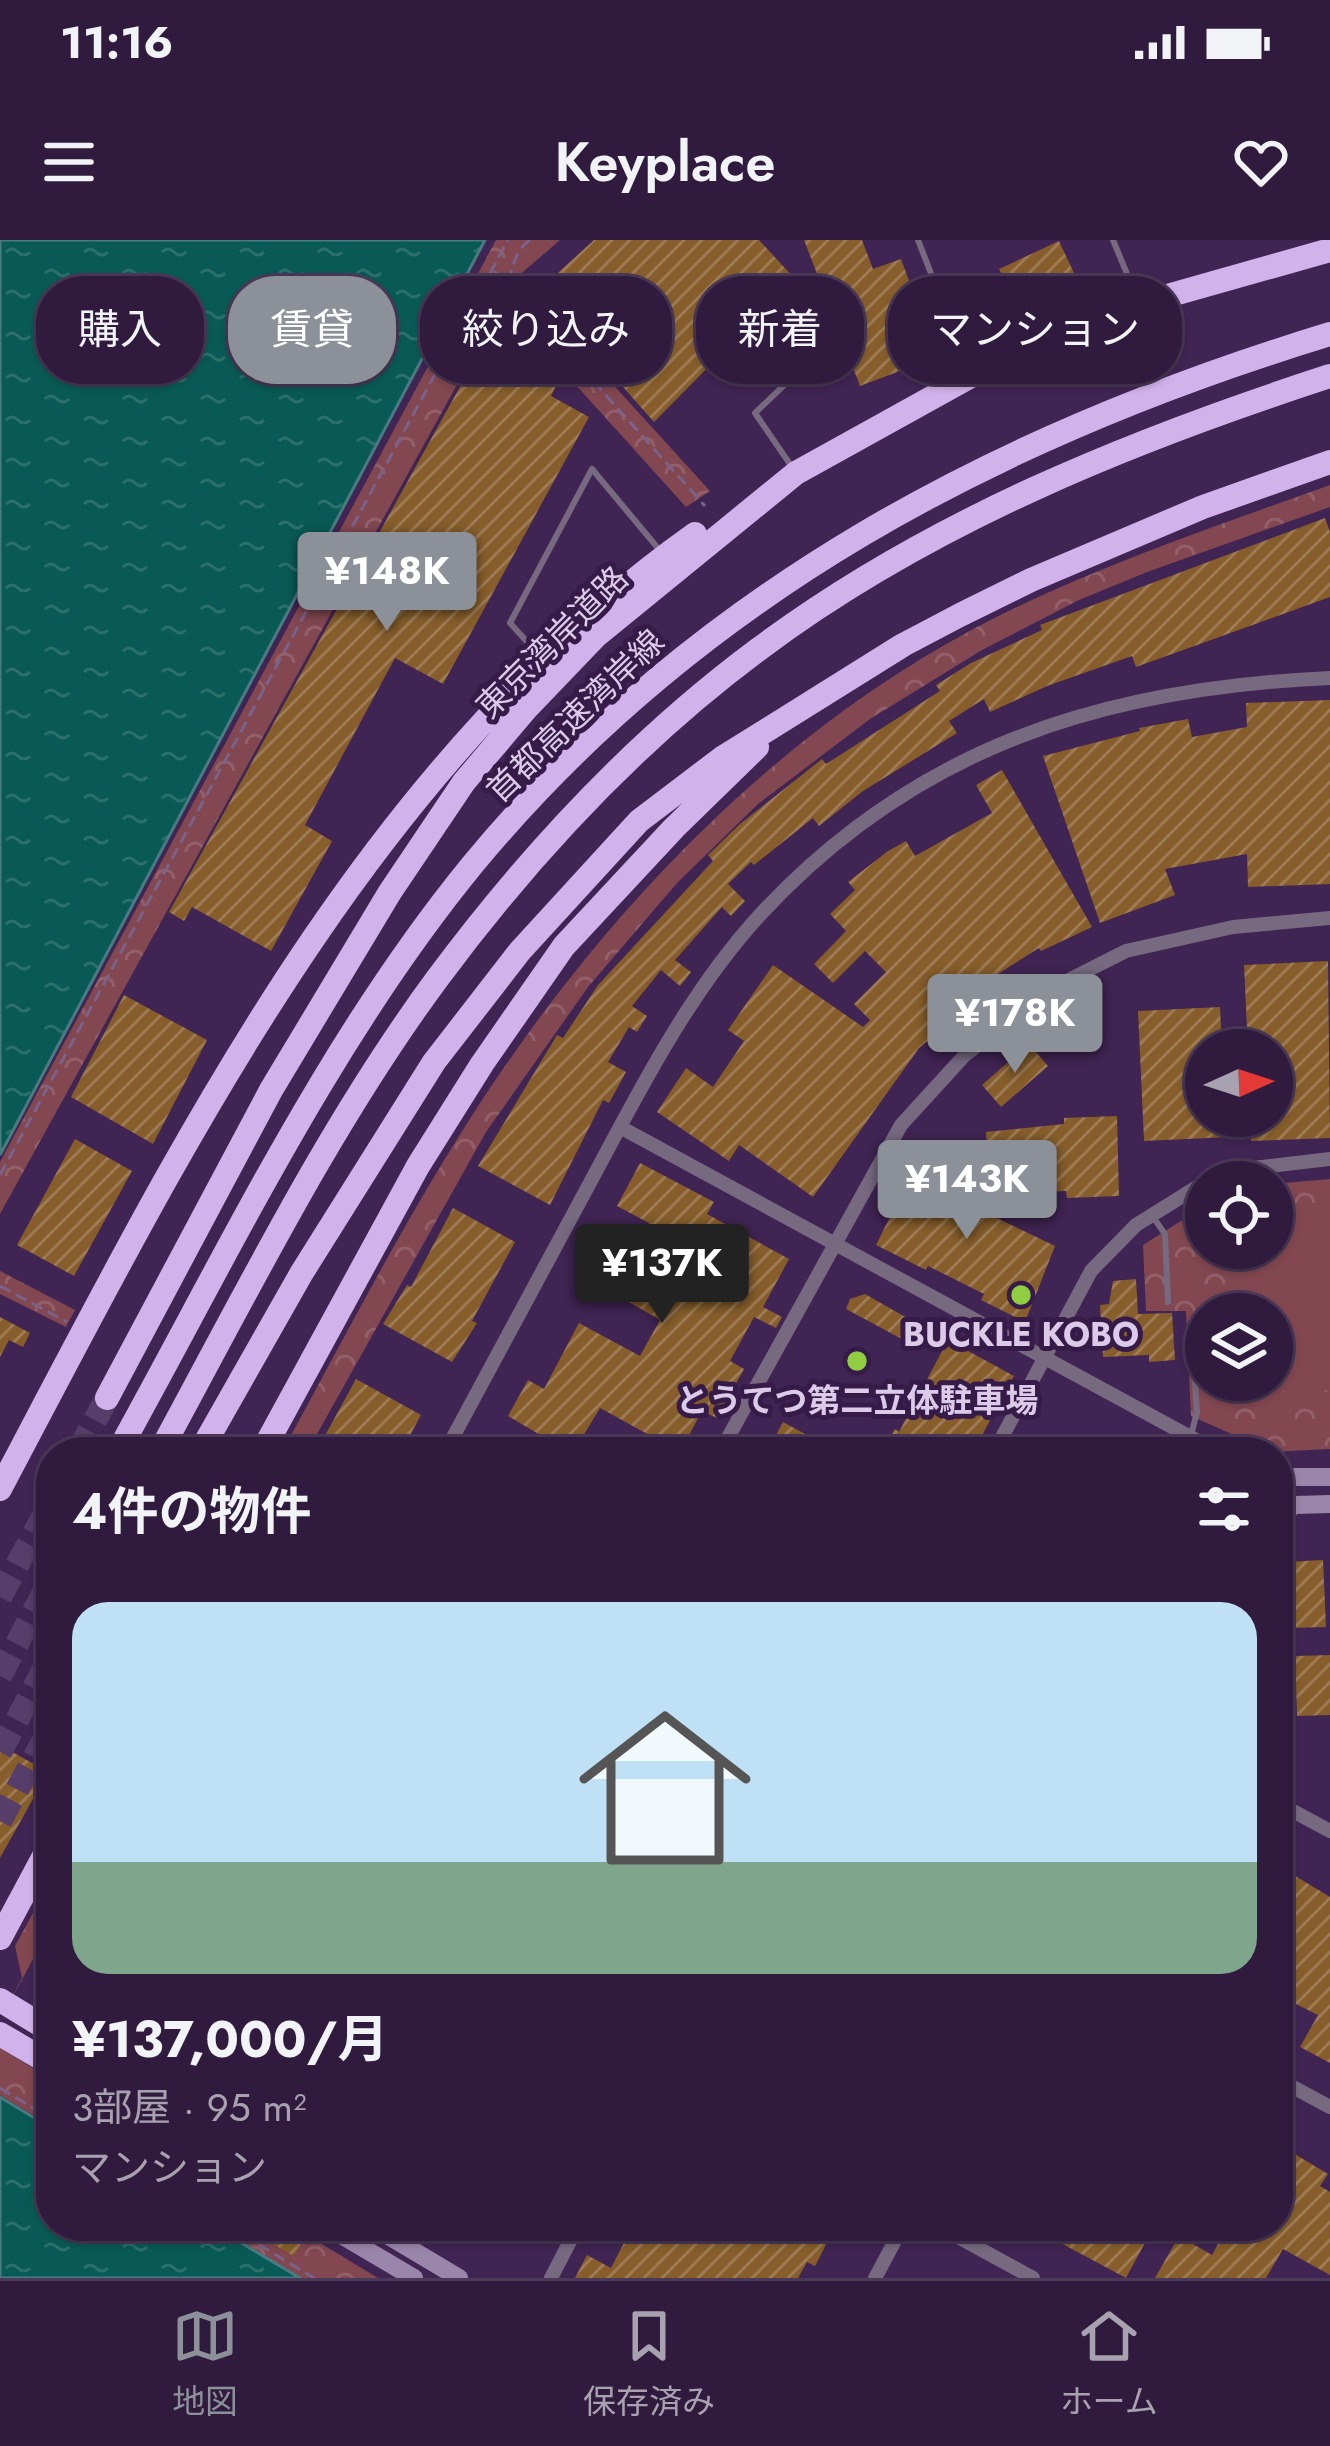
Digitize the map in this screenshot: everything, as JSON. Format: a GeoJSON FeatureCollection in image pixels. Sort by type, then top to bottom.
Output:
{"type":"FeatureCollection","features":[{"type":"Feature","properties":{"kind":"highway","name":"東京湾岸道路"},"geometry":{"type":"LineString","coordinates":[[1182,292],[1330,250]]}},
{"type":"Feature","properties":{"kind":"highway","name":"首都高速湾岸線"},"geometry":{"type":"LineString","coordinates":[[126,1437],[319,1089],[407,954],[473,865],[616,713],[737,614],[881,522],[982,467],[1104,411],[1330,334]]}},
{"type":"Feature","properties":{"kind":"highway","name":"首都高速湾岸線"},"geometry":{"type":"LineString","coordinates":[[168,1437],[301,1196],[436,981],[574,814],[643,745],[761,647],[902,558],[996,506],[1116,452],[1330,376]]}},
{"type":"Feature","properties":{"kind":"highway","name":"東京湾岸道路"},"geometry":{"type":"LineString","coordinates":[[107,1398],[316,1009],[464,782],[596,636],[795,474],[957,384]]}},
{"type":"Feature","properties":{"kind":"highway"},"geometry":{"type":"LineString","coordinates":[[208,1437],[301,1274],[434,1063],[520,951],[638,821],[722,758],[903,645],[1030,580],[1203,507],[1330,462]]}},
{"type":"Feature","properties":{"kind":"highway"},"geometry":{"type":"LineString","coordinates":[[0,1489],[200,1120],[288,976],[430,779],[543,659],[614,594],[774,479],[795,474]]}},
{"type":"Feature","properties":{"kind":"highway"},"geometry":{"type":"LineString","coordinates":[[270,1437],[418,1166],[564,946],[780,724]]}},
{"type":"Feature","properties":{"kind":"highway"},"geometry":{"type":"LineString","coordinates":[[0,1937],[36,1871]]}},
{"type":"Feature","properties":{"kind":"highway"},"geometry":{"type":"LineString","coordinates":[[0,2000],[36,2022]]}},
{"type":"Feature","properties":{"kind":"highway"},"geometry":{"type":"LineString","coordinates":[[0,2034],[36,2055]]}},
{"type":"Feature","properties":{"kind":"street"},"geometry":{"type":"LineString","coordinates":[[454,1437],[620,1127],[703,989],[756,919],[852,830],[898,797],[997,745],[1127,701],[1243,682],[1330,678]]}},
{"type":"Feature","properties":{"kind":"street"},"geometry":{"type":"LineString","coordinates":[[728,1437],[901,1125],[964,1056],[1047,991],[1126,951],[1233,927],[1330,919]]}},
{"type":"Feature","properties":{"kind":"street"},"geometry":{"type":"LineString","coordinates":[[620,1127],[1188,1437]]}},
{"type":"Feature","properties":{"kind":"street"},"geometry":{"type":"LineString","coordinates":[[1002,1437],[1091,1271],[1136,1225],[1205,1182],[1245,1169],[1330,1159]]}},
{"type":"Feature","properties":{"kind":"street"},"geometry":{"type":"LineString","coordinates":[[1293,1481],[1330,1478]]}},
{"type":"Feature","properties":{"kind":"street"},"geometry":{"type":"LineString","coordinates":[[1295,1505],[1330,1504]]}},
{"type":"Feature","properties":{"kind":"street"},"geometry":{"type":"LineString","coordinates":[[1293,1811],[1330,1831]]}},
{"type":"Feature","properties":{"kind":"street"},"geometry":{"type":"LineString","coordinates":[[1293,2087],[1330,2107]]}},
{"type":"Feature","properties":{"kind":"street"},"geometry":{"type":"LineString","coordinates":[[351,2241],[414,2278]]}},
{"type":"Feature","properties":{"kind":"street"},"geometry":{"type":"LineString","coordinates":[[397,2241],[459,2278]]}},
{"type":"Feature","properties":{"kind":"street"},"geometry":{"type":"LineString","coordinates":[[551,2278],[570,2241]]}},
{"type":"Feature","properties":{"kind":"street"},"geometry":{"type":"LineString","coordinates":[[875,2278],[895,2241]]}},
{"type":"Feature","properties":{"kind":"street"},"geometry":{"type":"LineString","coordinates":[[966,2241],[1034,2278]]}},
{"type":"Feature","properties":{"kind":"lane"},"geometry":{"type":"LineString","coordinates":[[918,240],[932,276]]}},
{"type":"Feature","properties":{"kind":"lane"},"geometry":{"type":"LineString","coordinates":[[1113,240],[1128,276]]}},
{"type":"Feature","properties":{"kind":"lane"},"geometry":{"type":"LineString","coordinates":[[785,384],[755,413],[795,474]]}},
{"type":"Feature","properties":{"kind":"lane"},"geometry":{"type":"LineString","coordinates":[[543,659],[510,623],[592,469],[664,555]]}},
{"type":"Feature","properties":{"kind":"lane"},"geometry":{"type":"LineString","coordinates":[[1151,1214],[1166,1234],[1168,1302]]}},
{"type":"Feature","properties":{"kind":"lane"},"geometry":{"type":"LineString","coordinates":[[1190,1437],[1196,1401]]}},
{"type":"Feature","properties":{"kind":"path"},"geometry":{"type":"LineString","coordinates":[[0,1175],[508,240]]}},
{"type":"Feature","properties":{"kind":"path"},"geometry":{"type":"LineString","coordinates":[[510,276],[522,245],[530,240]]}},
{"type":"Feature","properties":{"kind":"path"},"geometry":{"type":"LineString","coordinates":[[492,269],[499,276]]}},
{"type":"Feature","properties":{"kind":"path"},"geometry":{"type":"LineString","coordinates":[[597,384],[706,506]]}},
{"type":"Feature","properties":{"kind":"path"},"geometry":{"type":"LineString","coordinates":[[0,1286],[71,1323]]}},
{"type":"Feature","properties":{"kind":"path"},"geometry":{"type":"LineString","coordinates":[[0,2088],[36,2110]]}},
{"type":"Feature","properties":{"kind":"path"},"geometry":{"type":"LineString","coordinates":[[253,2241],[314,2278]]}},
{"type":"Feature","properties":{"kind":"green space"},"geometry":{"type":"Polygon","coordinates":[[[496,240],[560,240],[518,276],[477,276],[496,240]]]}},
{"type":"Feature","properties":{"kind":"green space"},"geometry":{"type":"Polygon","coordinates":[[[420,381],[457,384],[0,1214],[0,1162],[420,381]]]}},
{"type":"Feature","properties":{"kind":"green space"},"geometry":{"type":"Polygon","coordinates":[[[575,384],[613,384],[710,491],[686,507],[575,384]]]}},
{"type":"Feature","properties":{"kind":"green space"},"geometry":{"type":"Polygon","coordinates":[[[1330,485],[1330,507],[1147,572],[1079,600],[982,650],[870,719],[758,804],[677,883],[588,987],[486,1132],[315,1437],[290,1437],[404,1228],[484,1097],[585,959],[702,831],[832,719],[903,670],[1020,606],[1196,533],[1330,485]]]}},
{"type":"Feature","properties":{"kind":"green space"},"geometry":{"type":"Polygon","coordinates":[[[1330,1179],[1330,1449],[1293,1451],[1293,1437],[1238,1437],[1191,1416],[1190,1401],[1293,1401],[1293,1293],[1185,1293],[1185,1311],[1146,1311],[1143,1245],[1185,1218],[1185,1269],[1293,1269],[1293,1182],[1330,1179]]]}},
{"type":"Feature","properties":{"kind":"green space"},"geometry":{"type":"Polygon","coordinates":[[[1330,1213],[1330,1390],[1293,1391],[1293,1293],[1255,1293],[1254,1269],[1293,1269],[1293,1215],[1330,1213]]]}},
{"type":"Feature","properties":{"kind":"green space"},"geometry":{"type":"Polygon","coordinates":[[[0,1271],[75,1310],[66,1327],[0,1294],[0,1271]]]}},
{"type":"Feature","properties":{"kind":"green space"},"geometry":{"type":"Polygon","coordinates":[[[36,1908],[36,1954],[0,2020],[22,1978],[15,1946],[36,1908]]]}},
{"type":"Feature","properties":{"kind":"green space"},"geometry":{"type":"Polygon","coordinates":[[[0,2048],[36,2070],[36,2117],[0,2095],[0,2048]]]}},
{"type":"Feature","properties":{"kind":"green space"},"geometry":{"type":"Polygon","coordinates":[[[241,2241],[317,2241],[378,2278],[302,2278],[241,2241]]]}},
{"type":"Feature","properties":{"kind":"water"},"geometry":{"type":"Polygon","coordinates":[[[0,240],[485,240],[466,276],[420,276],[420,363],[0,1155],[0,240]]]}},
{"type":"Feature","properties":{"kind":"water"},"geometry":{"type":"Polygon","coordinates":[[[0,2097],[36,2119],[36,2241],[238,2241],[300,2278],[0,2278],[0,2097]]]}},
{"type":"Feature","properties":{"kind":"building"},"geometry":{"type":"Polygon","coordinates":[[[594,240],[759,240],[792,276],[696,276],[696,379],[654,422],[620,384],[672,384],[672,276],[554,276],[594,240]]]}},
{"type":"Feature","properties":{"kind":"building"},"geometry":{"type":"Polygon","coordinates":[[[804,240],[862,240],[873,269],[901,259],[907,276],[888,276],[888,375],[860,386],[859,384],[864,384],[864,276],[818,276],[804,240]]]}},
{"type":"Feature","properties":{"kind":"building"},"geometry":{"type":"Polygon","coordinates":[[[1059,241],[1074,273],[1002,276],[999,269],[1059,241]]]}},
{"type":"Feature","properties":{"kind":"building"},"geometry":{"type":"Polygon","coordinates":[[[461,384],[557,384],[551,396],[589,417],[443,684],[395,658],[305,825],[332,841],[271,951],[192,907],[184,921],[169,912],[461,384]]]}},
{"type":"Feature","properties":{"kind":"building"},"geometry":{"type":"Polygon","coordinates":[[[1325,518],[1330,532],[1330,597],[1136,667],[1132,656],[990,712],[984,699],[949,721],[957,733],[863,791],[819,826],[813,818],[754,865],[751,862],[728,884],[745,901],[731,916],[722,907],[675,960],[691,972],[680,986],[661,970],[632,1006],[647,1016],[637,1032],[629,1027],[608,1062],[626,1072],[609,1103],[603,1100],[550,1205],[478,1166],[557,1035],[563,1038],[598,985],[713,861],[708,855],[822,759],[826,764],[940,691],[936,685],[1042,630],[1040,625],[1325,518]]]}},
{"type":"Feature","properties":{"kind":"building"},"geometry":{"type":"Polygon","coordinates":[[[1330,700],[1330,884],[1248,887],[1247,854],[1165,869],[1175,895],[1100,923],[1043,756],[1188,719],[1192,737],[1247,727],[1246,703],[1330,700]]]}},
{"type":"Feature","properties":{"kind":"building"},"geometry":{"type":"Polygon","coordinates":[[[1002,770],[1092,927],[1039,948],[982,984],[941,1019],[947,1025],[919,1048],[813,1197],[739,1145],[729,1161],[657,1112],[686,1068],[713,1087],[744,1041],[728,1030],[773,965],[863,1027],[870,1020],[854,1004],[886,972],[865,951],[833,983],[814,964],[846,931],[830,914],[855,890],[848,882],[888,851],[906,841],[915,856],[992,813],[976,785],[1002,770]]]}},
{"type":"Feature","properties":{"kind":"building"},"geometry":{"type":"Polygon","coordinates":[[[1328,961],[1330,1138],[1251,1141],[1251,1137],[1293,1137],[1293,1029],[1247,1029],[1244,965],[1328,961]]]}},
{"type":"Feature","properties":{"kind":"building"},"geometry":{"type":"Polygon","coordinates":[[[124,995],[207,1040],[153,1144],[71,1097],[124,995]]]}},
{"type":"Feature","properties":{"kind":"building"},"geometry":{"type":"Polygon","coordinates":[[[1220,1007],[1221,1029],[1185,1029],[1185,1137],[1230,1137],[1144,1141],[1138,1011],[1220,1007]]]}},
{"type":"Feature","properties":{"kind":"building"},"geometry":{"type":"Polygon","coordinates":[[[1029,1044],[1048,1066],[1001,1107],[982,1085],[1029,1044]]]}},
{"type":"Feature","properties":{"kind":"building"},"geometry":{"type":"Polygon","coordinates":[[[1117,1116],[1119,1196],[1067,1198],[1066,1191],[1036,1192],[1036,1202],[1009,1203],[1005,1151],[987,1152],[986,1132],[1064,1124],[1064,1118],[1117,1116]]]}},
{"type":"Feature","properties":{"kind":"building"},"geometry":{"type":"Polygon","coordinates":[[[75,1139],[132,1171],[74,1276],[17,1245],[75,1139]]]}},
{"type":"Feature","properties":{"kind":"building"},"geometry":{"type":"Polygon","coordinates":[[[927,1161],[996,1204],[972,1206],[1055,1246],[1025,1322],[981,1300],[984,1294],[876,1245],[902,1193],[908,1197],[927,1161]]]}},
{"type":"Feature","properties":{"kind":"building"},"geometry":{"type":"Polygon","coordinates":[[[640,1163],[714,1202],[707,1214],[789,1259],[763,1307],[782,1317],[776,1328],[754,1317],[730,1361],[744,1369],[717,1418],[702,1411],[688,1437],[653,1437],[600,1408],[585,1437],[544,1437],[508,1416],[528,1380],[544,1389],[579,1323],[640,1356],[660,1320],[610,1291],[649,1223],[617,1206],[640,1163]]]}},
{"type":"Feature","properties":{"kind":"building"},"geometry":{"type":"Polygon","coordinates":[[[453,1208],[515,1242],[472,1321],[477,1323],[452,1362],[383,1324],[407,1285],[411,1287],[453,1208]]]}},
{"type":"Feature","properties":{"kind":"building"},"geometry":{"type":"Polygon","coordinates":[[[1136,1279],[1138,1314],[1172,1313],[1175,1360],[1149,1362],[1149,1355],[1103,1357],[1100,1305],[1109,1304],[1113,1281],[1136,1279]]]}},
{"type":"Feature","properties":{"kind":"building"},"geometry":{"type":"Polygon","coordinates":[[[865,1294],[921,1326],[911,1344],[846,1309],[850,1299],[865,1294]]]}},
{"type":"Feature","properties":{"kind":"building"},"geometry":{"type":"Polygon","coordinates":[[[0,1317],[30,1333],[23,1347],[9,1340],[0,1357],[0,1317]]]}},
{"type":"Feature","properties":{"kind":"building"},"geometry":{"type":"Polygon","coordinates":[[[948,1340],[1014,1376],[981,1437],[890,1437],[895,1429],[899,1432],[948,1340]]]}},
{"type":"Feature","properties":{"kind":"building"},"geometry":{"type":"Polygon","coordinates":[[[356,1379],[421,1415],[409,1437],[324,1437],[356,1379]]]}},
{"type":"Feature","properties":{"kind":"building"},"geometry":{"type":"Polygon","coordinates":[[[783,1422],[810,1437],[775,1437],[783,1422]]]}},
{"type":"Feature","properties":{"kind":"building"},"geometry":{"type":"Polygon","coordinates":[[[1323,1560],[1326,1627],[1293,1628],[1293,1562],[1323,1560]]]}},
{"type":"Feature","properties":{"kind":"building"},"geometry":{"type":"Polygon","coordinates":[[[1330,1655],[1330,1715],[1297,1716],[1295,1656],[1330,1655]]]}},
{"type":"Feature","properties":{"kind":"building"},"geometry":{"type":"Polygon","coordinates":[[[0,1745],[36,1765],[36,1794],[0,1858],[0,1745]]]}},
{"type":"Feature","properties":{"kind":"building"},"geometry":{"type":"Polygon","coordinates":[[[1293,1875],[1330,1897],[1330,2063],[1300,2047],[1318,2015],[1293,2002],[1293,1875]]]}},
{"type":"Feature","properties":{"kind":"building"},"geometry":{"type":"Polygon","coordinates":[[[1293,2153],[1328,2174],[1320,2186],[1330,2192],[1330,2275],[1283,2249],[1266,2278],[1155,2278],[1176,2241],[1188,2241],[1212,2255],[1220,2241],[1293,2241],[1293,2153]]]}},
{"type":"Feature","properties":{"kind":"building"},"geometry":{"type":"Polygon","coordinates":[[[267,2241],[302,2241],[294,2256],[267,2241]]]}},
{"type":"Feature","properties":{"kind":"building"},"geometry":{"type":"Polygon","coordinates":[[[625,2241],[828,2241],[815,2266],[807,2262],[798,2278],[575,2278],[587,2255],[611,2268],[625,2241]]]}},
{"type":"Feature","properties":{"kind":"building"},"geometry":{"type":"Polygon","coordinates":[[[1057,2241],[1146,2241],[1126,2278],[1057,2241]]]}},
{"type":"Feature","properties":{"kind":"tunnel"},"geometry":{"type":"LineString","coordinates":[[86,1437],[107,1398]]}},
{"type":"Feature","properties":{"kind":"tunnel"},"geometry":{"type":"LineString","coordinates":[[0,1597],[36,1530]]}},
{"type":"Feature","properties":{"kind":"tunnel"},"geometry":{"type":"LineString","coordinates":[[0,1676],[36,1608]]}},
{"type":"Feature","properties":{"kind":"tunnel"},"geometry":{"type":"LineString","coordinates":[[0,1752],[36,1684]]}},
{"type":"Feature","properties":{"kind":"tunnel"},"geometry":{"type":"LineString","coordinates":[[0,1821],[36,1755]]}},
{"type":"Feature","properties":{"kind":"place","name":"BUCKLE KOBO"},"geometry":{"type":"Point","coordinates":[1021,1295]}},
{"type":"Feature","properties":{"kind":"place","name":"とうてつ第二立体駐車場"},"geometry":{"type":"Point","coordinates":[857,1361]}}]}
